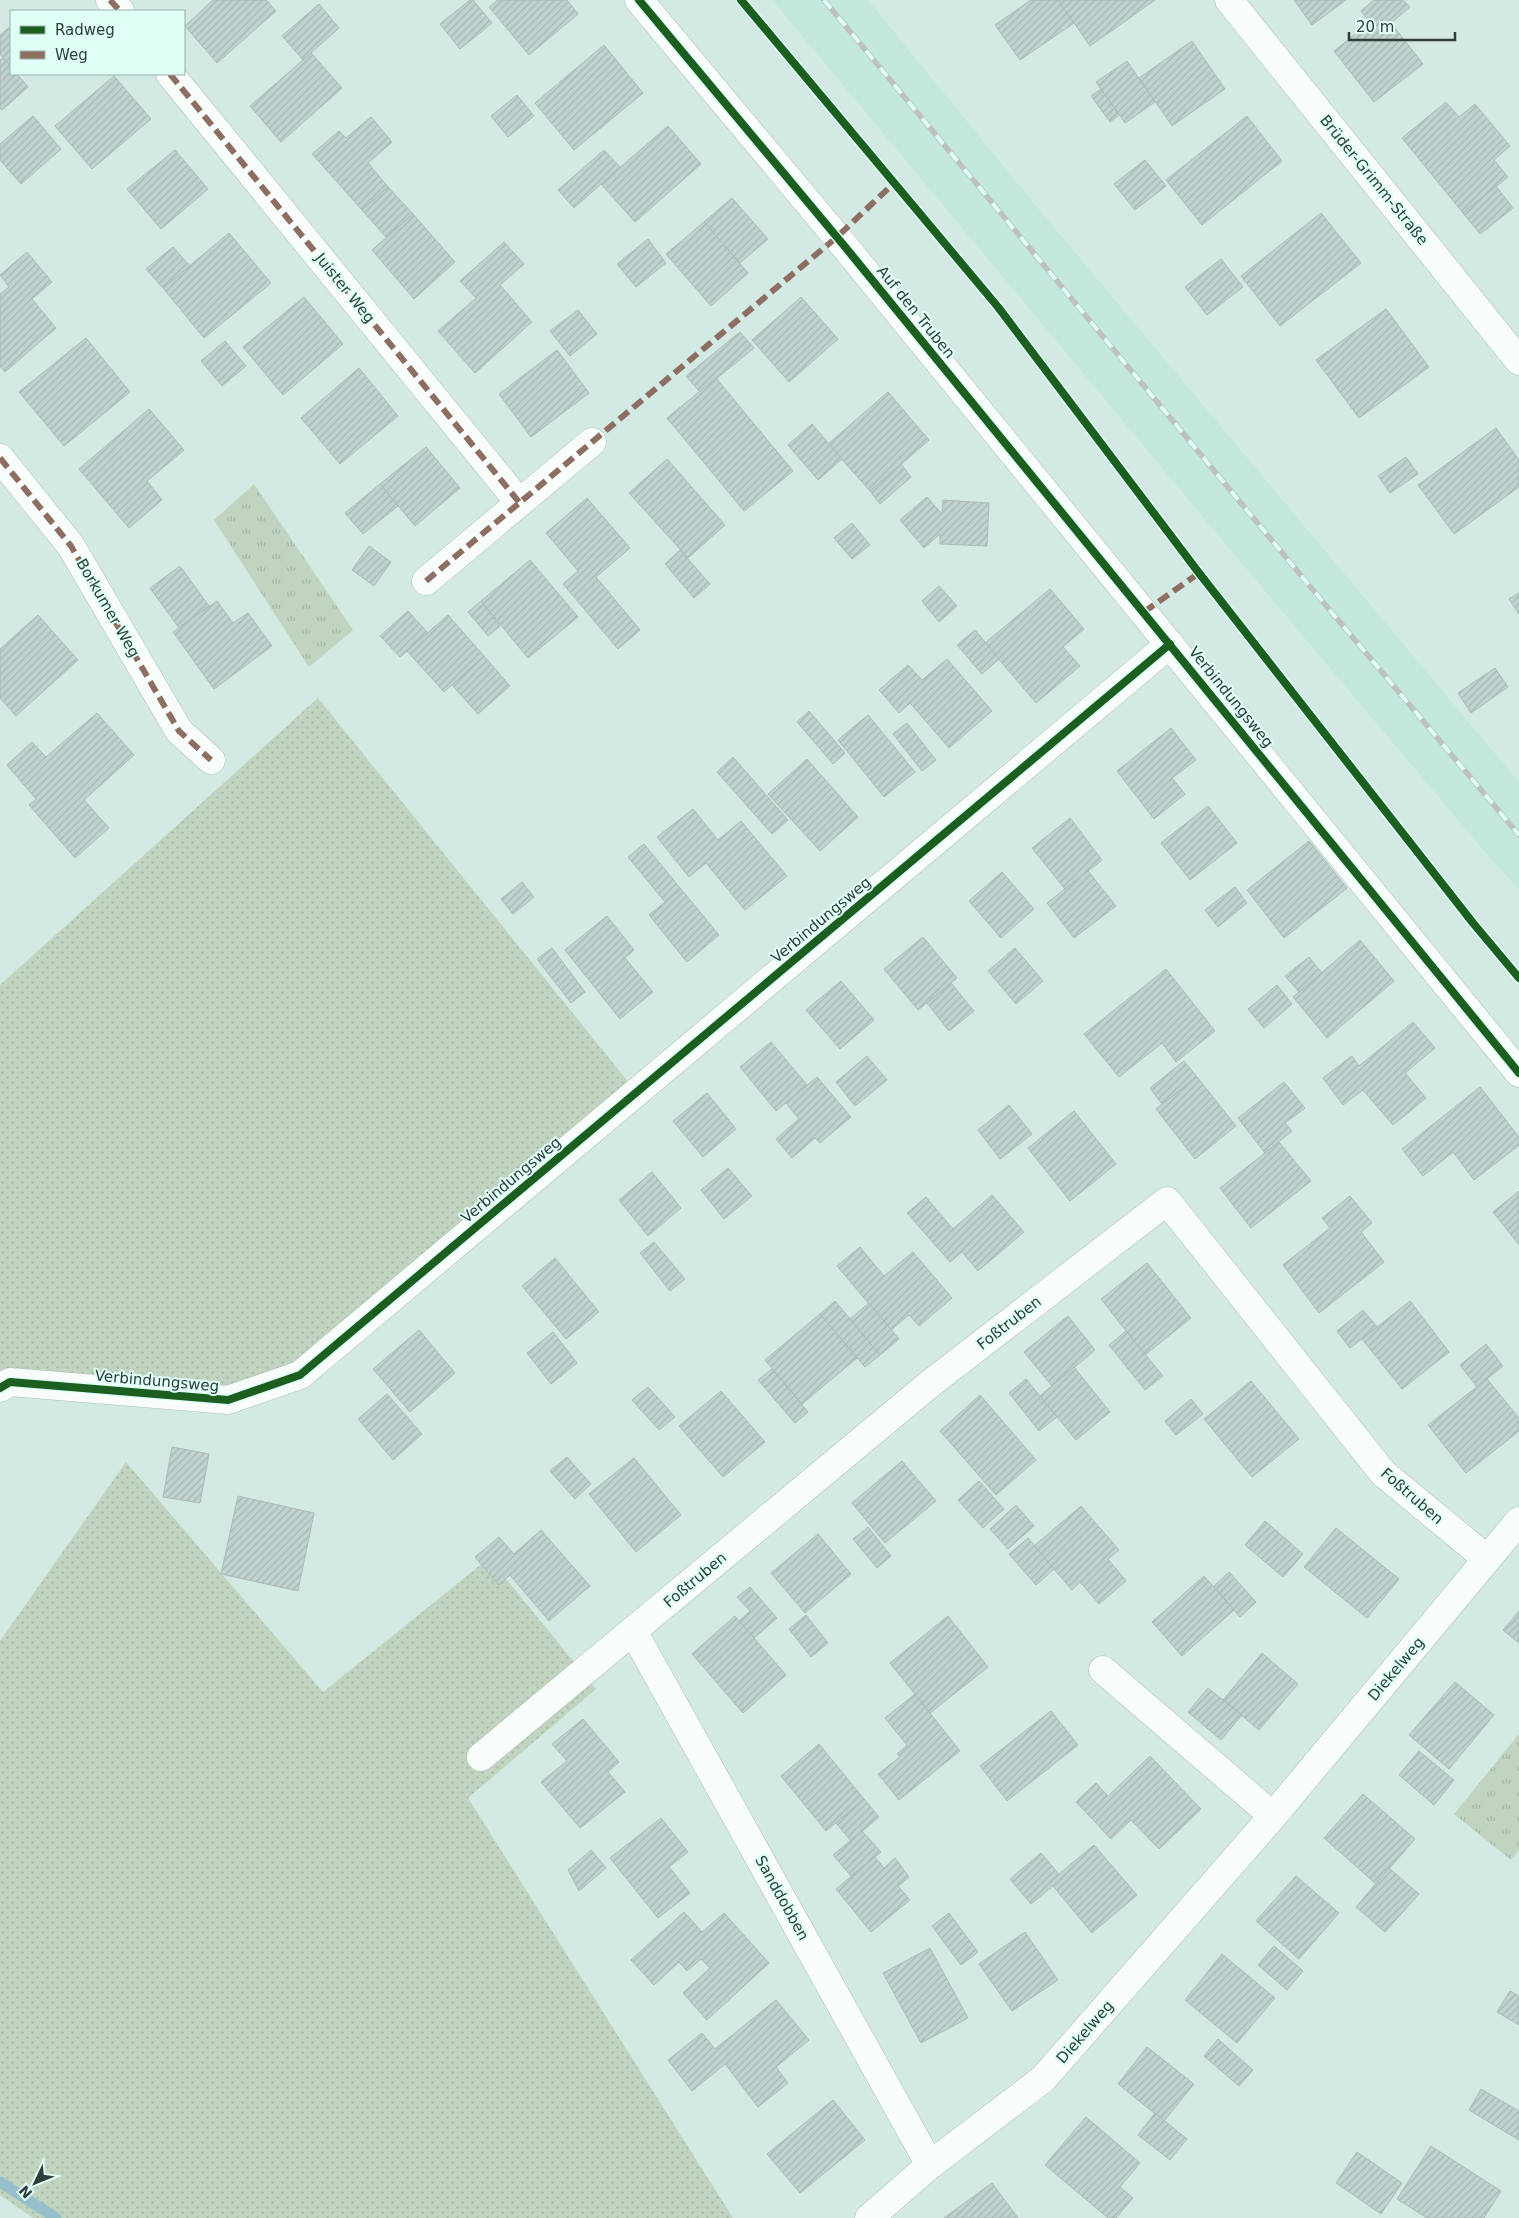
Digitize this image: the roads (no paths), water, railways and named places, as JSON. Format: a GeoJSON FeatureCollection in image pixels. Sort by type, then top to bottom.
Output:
{"type":"FeatureCollection","features":[{"type":"Feature","properties":{"kind":"street"},"geometry":{"type":"LineString","coordinates":[[110,0],[119,10]]}},
{"type":"Feature","properties":{"kind":"street","name":"Auf den Truben"},"geometry":{"type":"LineString","coordinates":[[639,0],[846,248],[1170,644]]}},
{"type":"Feature","properties":{"kind":"street","name":"Brüder-Grimm-Straße"},"geometry":{"type":"LineString","coordinates":[[1229,0],[1519,361]]}},
{"type":"Feature","properties":{"kind":"street","name":"Juister Weg"},"geometry":{"type":"LineString","coordinates":[[171,75],[519,502]]}},
{"type":"Feature","properties":{"kind":"street"},"geometry":{"type":"LineString","coordinates":[[426,582],[592,442]]}},
{"type":"Feature","properties":{"kind":"street","name":"Borkumer Weg"},"geometry":{"type":"LineString","coordinates":[[0,458],[71,546],[179,731],[211,760]]}},
{"type":"Feature","properties":{"kind":"street","name":"Verbindungsweg"},"geometry":{"type":"LineString","coordinates":[[0,1388],[10,1382],[228,1400],[300,1375],[1170,644],[1519,1073]]}},
{"type":"Feature","properties":{"kind":"street","name":"Foßtruben"},"geometry":{"type":"LineString","coordinates":[[481,1757],[931,1383],[1167,1200],[1383,1473],[1487,1559]]}},
{"type":"Feature","properties":{"kind":"street","name":"Diekelweg"},"geometry":{"type":"LineString","coordinates":[[869,2218],[930,2165],[1043,2080],[1273,1816],[1519,1521]]}},
{"type":"Feature","properties":{"kind":"street","name":"Sanddobben"},"geometry":{"type":"LineString","coordinates":[[634,1631],[930,2165]]}},
{"type":"Feature","properties":{"kind":"street"},"geometry":{"type":"LineString","coordinates":[[1103,1670],[1273,1816]]}},
{"type":"Feature","properties":{"kind":"waterway"},"geometry":{"type":"LineString","coordinates":[[0,2182],[56,2218]]}},
{"type":"Feature","properties":{"kind":"railway"},"geometry":{"type":"LineString","coordinates":[[824,0],[1323,602],[1519,835]]}}]}
